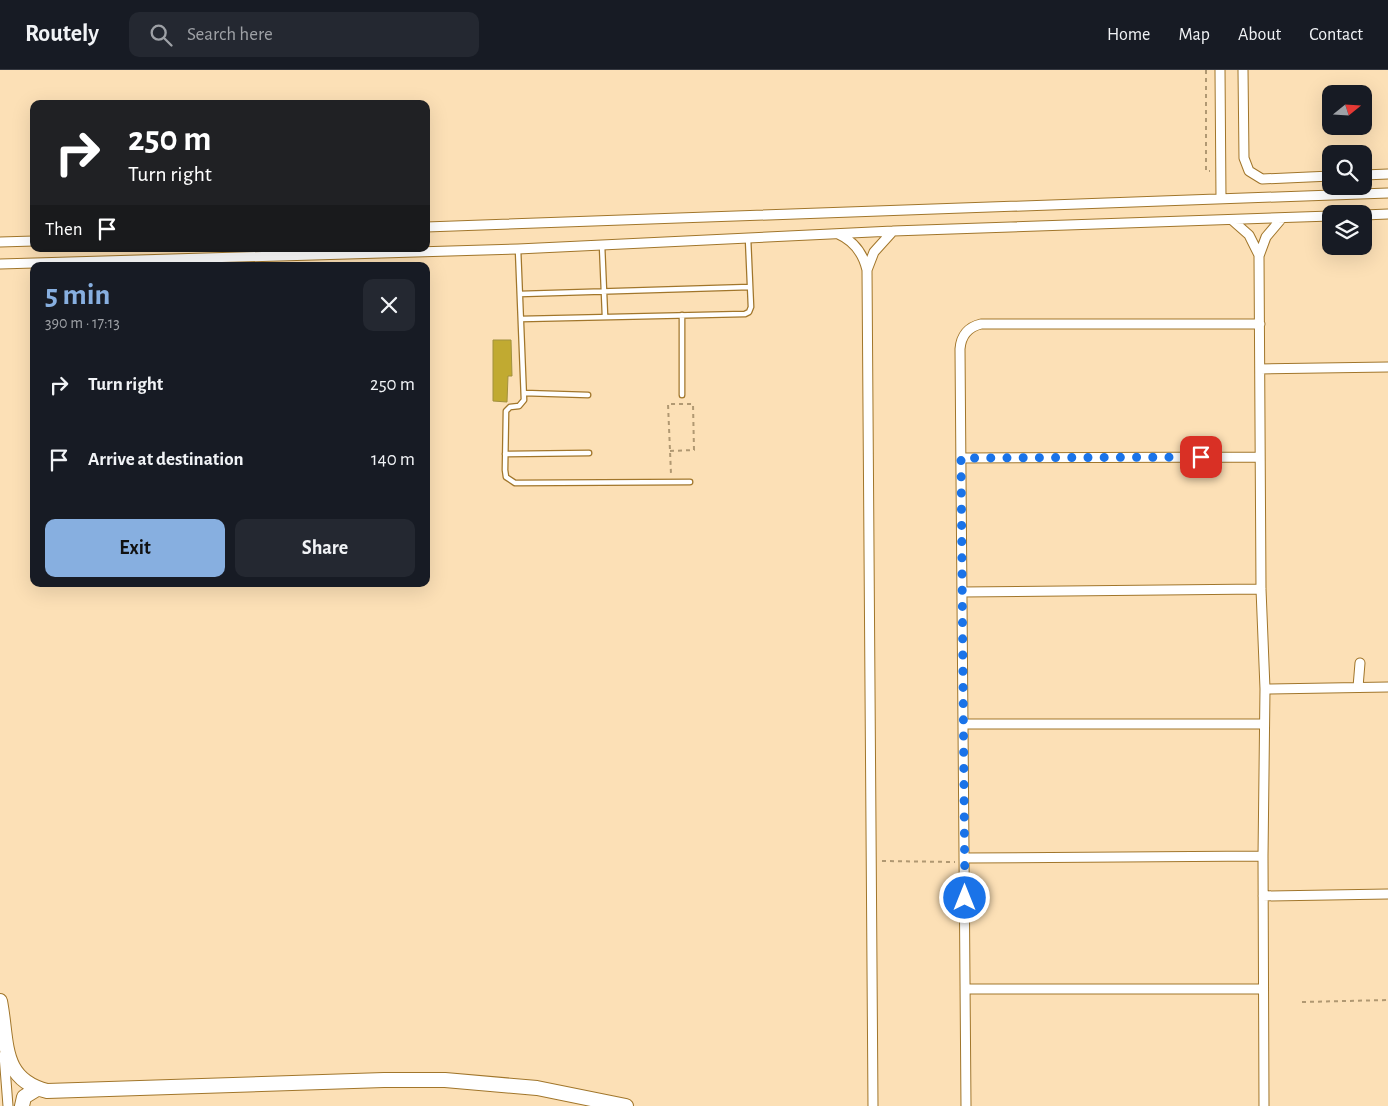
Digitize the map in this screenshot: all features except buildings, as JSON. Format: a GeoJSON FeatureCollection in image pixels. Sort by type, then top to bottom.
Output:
{"type":"FeatureCollection","features":[{"type":"Feature","properties":{"kind":"street"},"geometry":{"type":"LineString","coordinates":[[1220,70],[1221,198]]}},
{"type":"Feature","properties":{"kind":"street"},"geometry":{"type":"LineString","coordinates":[[1243,70],[1244,158],[1249,171],[1262,179],[1322,176]]}},
{"type":"Feature","properties":{"kind":"street"},"geometry":{"type":"LineString","coordinates":[[1372,175],[1388,174]]}},
{"type":"Feature","properties":{"kind":"street"},"geometry":{"type":"LineString","coordinates":[[430,227],[1388,192]]}},
{"type":"Feature","properties":{"kind":"street"},"geometry":{"type":"LineString","coordinates":[[1372,215],[1388,214]]}},
{"type":"Feature","properties":{"kind":"street"},"geometry":{"type":"LineString","coordinates":[[430,251],[602,245],[893,231],[1322,216]]}},
{"type":"Feature","properties":{"kind":"street"},"geometry":{"type":"LineString","coordinates":[[1264,1106],[1262,856],[1264,689],[1261,589],[1259,256],[1266,237],[1282,218]]}},
{"type":"Feature","properties":{"kind":"street"},"geometry":{"type":"LineString","coordinates":[[1232,220],[1249,235],[1259,256]]}},
{"type":"Feature","properties":{"kind":"street"},"geometry":{"type":"LineString","coordinates":[[867,270],[874,252],[893,231]]}},
{"type":"Feature","properties":{"kind":"street"},"geometry":{"type":"LineString","coordinates":[[837,234],[858,247],[867,270],[873,1106]]}},
{"type":"Feature","properties":{"kind":"street"},"geometry":{"type":"LineString","coordinates":[[0,242],[30,241]]}},
{"type":"Feature","properties":{"kind":"street"},"geometry":{"type":"LineString","coordinates":[[65,262],[388,252]]}},
{"type":"Feature","properties":{"kind":"street"},"geometry":{"type":"LineString","coordinates":[[0,264],[30,263]]}},
{"type":"Feature","properties":{"kind":"street"},"geometry":{"type":"LineString","coordinates":[[966,1106],[961,458],[961,344],[964,334],[972,327],[981,324],[1260,324]]}},
{"type":"Feature","properties":{"kind":"street"},"geometry":{"type":"LineString","coordinates":[[1260,369],[1388,367]]}},
{"type":"Feature","properties":{"kind":"street"},"geometry":{"type":"LineString","coordinates":[[961,458],[1260,457]]}},
{"type":"Feature","properties":{"kind":"street"},"geometry":{"type":"LineString","coordinates":[[962,592],[1261,589]]}},
{"type":"Feature","properties":{"kind":"street"},"geometry":{"type":"LineString","coordinates":[[1358,688],[1360,663]]}},
{"type":"Feature","properties":{"kind":"street"},"geometry":{"type":"LineString","coordinates":[[1264,689],[1388,686]]}},
{"type":"Feature","properties":{"kind":"street"},"geometry":{"type":"LineString","coordinates":[[963,724],[1264,724]]}},
{"type":"Feature","properties":{"kind":"street"},"geometry":{"type":"LineString","coordinates":[[965,860],[1262,856]]}},
{"type":"Feature","properties":{"kind":"street"},"geometry":{"type":"LineString","coordinates":[[1263,896],[1388,894]]}},
{"type":"Feature","properties":{"kind":"street"},"geometry":{"type":"LineString","coordinates":[[965,990],[1263,989]]}},
{"type":"Feature","properties":{"kind":"street"},"geometry":{"type":"LineString","coordinates":[[0,1001],[8,1106]]}},
{"type":"Feature","properties":{"kind":"street"},"geometry":{"type":"LineString","coordinates":[[4,1055],[16,1077],[37,1089],[60,1091],[384,1080],[446,1080],[536,1088],[626,1106]]}},
{"type":"Feature","properties":{"kind":"street"},"geometry":{"type":"LineString","coordinates":[[22,1106],[24,1097],[37,1089]]}},
{"type":"Feature","properties":{"kind":"lane"},"geometry":{"type":"LineString","coordinates":[[521,319],[747,314],[751,308],[748,238]]}},
{"type":"Feature","properties":{"kind":"lane"},"geometry":{"type":"LineString","coordinates":[[602,245],[605,316]]}},
{"type":"Feature","properties":{"kind":"lane"},"geometry":{"type":"LineString","coordinates":[[518,248],[524,400],[522,404],[510,407],[506,411],[505,473],[509,480],[515,483],[690,482]]}},
{"type":"Feature","properties":{"kind":"lane"},"geometry":{"type":"LineString","coordinates":[[520,294],[750,287]]}},
{"type":"Feature","properties":{"kind":"lane"},"geometry":{"type":"LineString","coordinates":[[682,315],[682,395]]}},
{"type":"Feature","properties":{"kind":"lane"},"geometry":{"type":"LineString","coordinates":[[524,393],[588,395]]}},
{"type":"Feature","properties":{"kind":"lane"},"geometry":{"type":"LineString","coordinates":[[505,454],[589,453]]}},
{"type":"Feature","properties":{"kind":"path"},"geometry":{"type":"LineString","coordinates":[[1206,70],[1206,171],[1220,170]]}},
{"type":"Feature","properties":{"kind":"path"},"geometry":{"type":"LineString","coordinates":[[670,451],[694,450],[693,404],[668,404],[670,451],[672,482]]}},
{"type":"Feature","properties":{"kind":"path"},"geometry":{"type":"LineString","coordinates":[[871,861],[965,860]]}},
{"type":"Feature","properties":{"kind":"path"},"geometry":{"type":"LineString","coordinates":[[1302,1002],[1388,1000]]}},
{"type":"Feature","properties":{"kind":"route"},"geometry":{"type":"LineString","coordinates":[[965,898],[961,458],[1201,457]]}}]}
